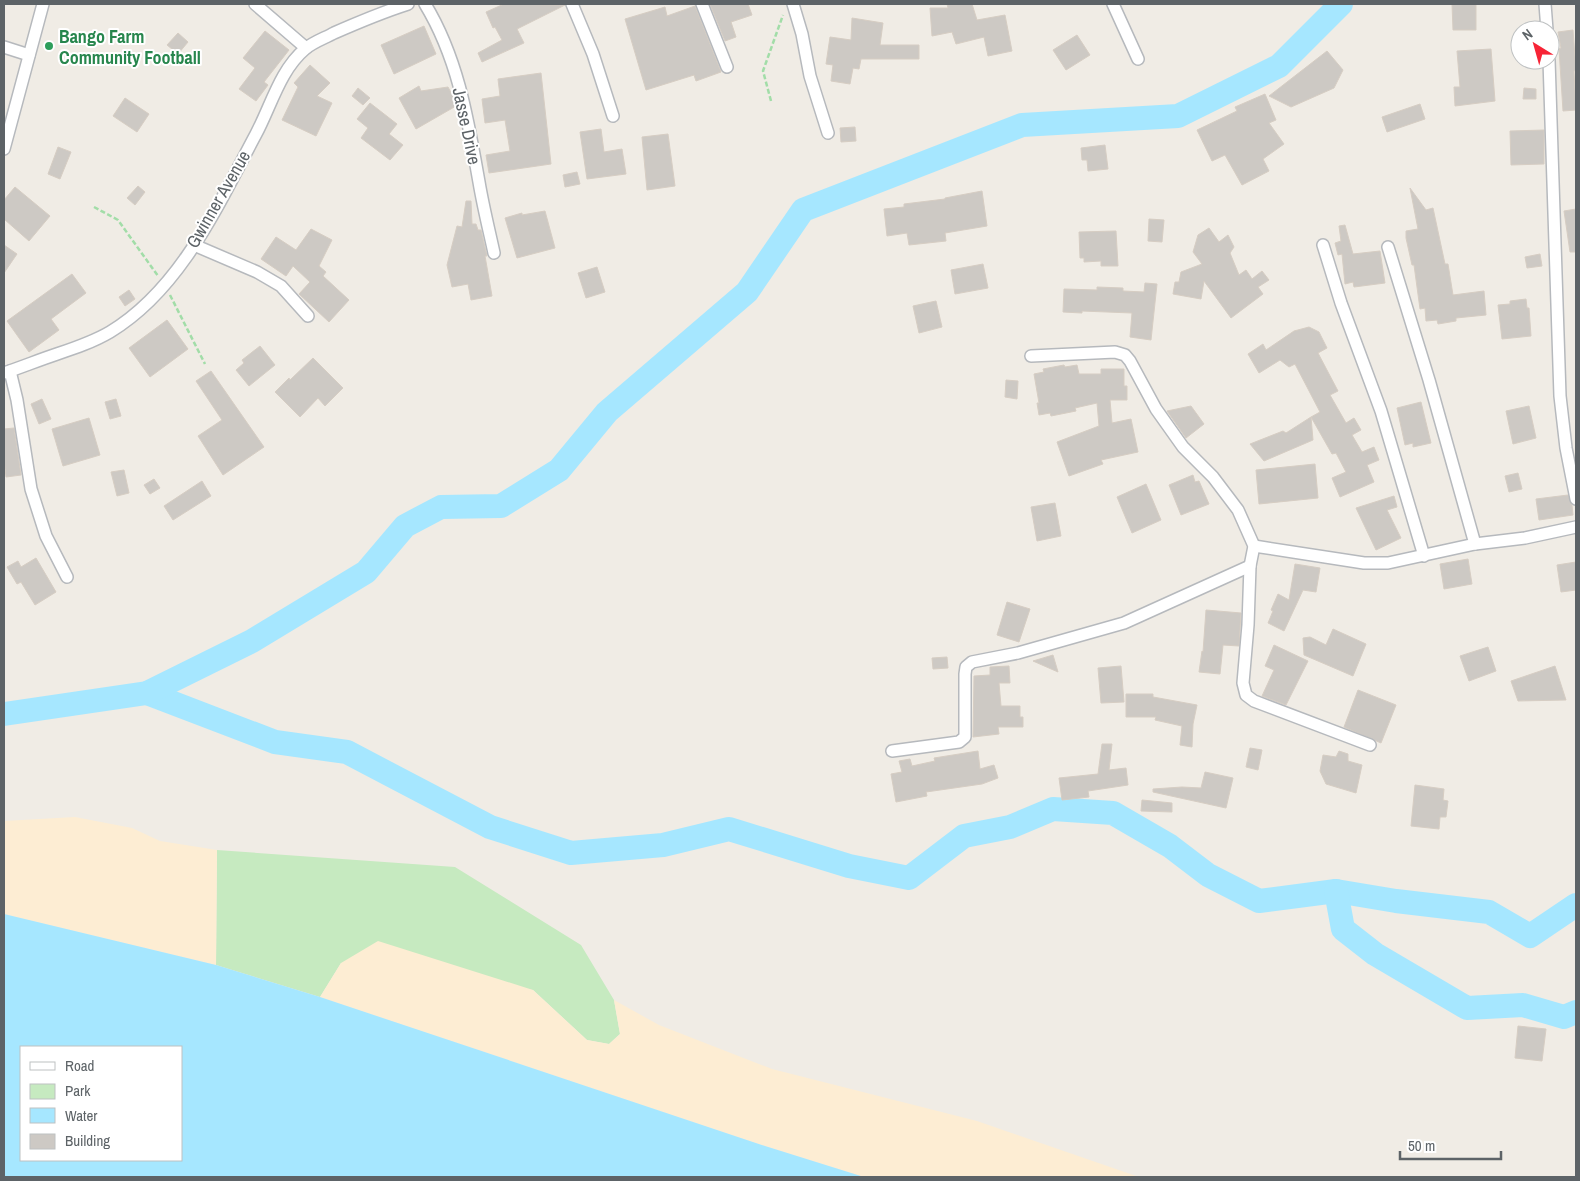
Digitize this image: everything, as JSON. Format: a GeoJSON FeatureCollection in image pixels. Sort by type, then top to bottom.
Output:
{"type":"FeatureCollection","features":[{"type":"Feature","properties":{"kind":"street"},"geometry":{"type":"LineString","coordinates":[[4,149],[42,4]]}},
{"type":"Feature","properties":{"kind":"street"},"geometry":{"type":"LineString","coordinates":[[255,4],[306,48]]}},
{"type":"Feature","properties":{"kind":"street","name":"Gwinner Avenue"},"geometry":{"type":"LineString","coordinates":[[7,372],[104,335],[128,319],[165,284],[194,245],[218,205],[282,80],[297,56],[306,48],[369,17],[408,4]]}},
{"type":"Feature","properties":{"kind":"street","name":"Jasse Drive"},"geometry":{"type":"LineString","coordinates":[[425,4],[438,24],[456,71],[471,133],[479,184],[494,253]]}},
{"type":"Feature","properties":{"kind":"street"},"geometry":{"type":"LineString","coordinates":[[572,4],[592,54],[613,116]]}},
{"type":"Feature","properties":{"kind":"street"},"geometry":{"type":"LineString","coordinates":[[702,4],[727,67]]}},
{"type":"Feature","properties":{"kind":"street"},"geometry":{"type":"LineString","coordinates":[[793,4],[802,34],[810,76],[828,133]]}},
{"type":"Feature","properties":{"kind":"street"},"geometry":{"type":"LineString","coordinates":[[1113,4],[1138,59]]}},
{"type":"Feature","properties":{"kind":"street"},"geometry":{"type":"LineString","coordinates":[[1545,4],[1546,20]]}},
{"type":"Feature","properties":{"kind":"street"},"geometry":{"type":"LineString","coordinates":[[4,47],[28,56]]}},
{"type":"Feature","properties":{"kind":"street"},"geometry":{"type":"LineString","coordinates":[[1549,70],[1560,396],[1566,448],[1576,499]]}},
{"type":"Feature","properties":{"kind":"street"},"geometry":{"type":"LineString","coordinates":[[194,245],[258,272],[281,286],[308,316]]}},
{"type":"Feature","properties":{"kind":"street"},"geometry":{"type":"LineString","coordinates":[[1323,245],[1341,303],[1381,411],[1424,556]]}},
{"type":"Feature","properties":{"kind":"street"},"geometry":{"type":"LineString","coordinates":[[1388,247],[1429,380],[1475,544]]}},
{"type":"Feature","properties":{"kind":"street"},"geometry":{"type":"LineString","coordinates":[[1031,356],[1115,352],[1125,355],[1156,409],[1183,447],[1200,462],[1238,510],[1254,546],[1250,566],[1243,683],[1246,695],[1254,701],[1370,745]]}},
{"type":"Feature","properties":{"kind":"street"},"geometry":{"type":"LineString","coordinates":[[7,372],[19,409],[31,489],[46,536],[67,577]]}},
{"type":"Feature","properties":{"kind":"street"},"geometry":{"type":"LineString","coordinates":[[1254,546],[1364,563],[1388,563],[1475,544],[1525,538],[1576,527]]}},
{"type":"Feature","properties":{"kind":"street"},"geometry":{"type":"LineString","coordinates":[[892,751],[959,742],[965,736],[965,674],[966,667],[972,662],[1018,653],[1124,623],[1250,566]]}},
{"type":"Feature","properties":{"kind":"path"},"geometry":{"type":"LineString","coordinates":[[771,101],[764,71],[784,12]]}},
{"type":"Feature","properties":{"kind":"path"},"geometry":{"type":"LineString","coordinates":[[94,207],[118,220],[165,284],[205,364]]}},
{"type":"Feature","properties":{"kind":"green space"},"geometry":{"type":"Polygon","coordinates":[[[217,850],[455,867],[581,945],[614,1000],[620,1034],[609,1044],[587,1040],[533,990],[341,963],[320,997],[216,965],[217,850]]]}},
{"type":"Feature","properties":{"kind":"sand"},"geometry":{"type":"Polygon","coordinates":[[[75,817],[132,828],[160,841],[217,850],[216,965],[4,914],[4,821],[75,817]]]}},
{"type":"Feature","properties":{"kind":"sand"},"geometry":{"type":"Polygon","coordinates":[[[378,941],[533,990],[587,1040],[609,1044],[620,1034],[614,1000],[659,1025],[772,1069],[977,1121],[1139,1177],[864,1177],[765,1146],[320,997],[341,963],[378,941]]]}},
{"type":"Feature","properties":{"kind":"water"},"geometry":{"type":"Polygon","coordinates":[[[4,914],[216,965],[320,997],[765,1146],[864,1177],[4,1177],[4,914]]]}},
{"type":"Feature","properties":{"kind":"building"},"geometry":{"type":"Polygon","coordinates":[[[504,4],[565,5],[517,29],[524,43],[482,62],[478,53],[502,40],[495,27],[493,28],[486,12],[504,4]]]}},
{"type":"Feature","properties":{"kind":"building"},"geometry":{"type":"Polygon","coordinates":[[[710,4],[748,4],[752,15],[731,22],[736,37],[725,41],[710,4]]]}},
{"type":"Feature","properties":{"kind":"building"},"geometry":{"type":"Polygon","coordinates":[[[947,4],[972,4],[977,20],[1005,15],[1012,51],[988,56],[984,37],[956,44],[952,32],[932,36],[930,8],[948,8],[947,4]]]}},
{"type":"Feature","properties":{"kind":"building"},"geometry":{"type":"Polygon","coordinates":[[[1452,4],[1476,4],[1476,30],[1453,30],[1452,4]]]}},
{"type":"Feature","properties":{"kind":"building"},"geometry":{"type":"Polygon","coordinates":[[[695,6],[721,72],[696,81],[694,75],[646,90],[625,19],[665,7],[667,16],[695,6]]]}},
{"type":"Feature","properties":{"kind":"building"},"geometry":{"type":"Polygon","coordinates":[[[852,18],[883,23],[880,45],[919,45],[919,59],[861,59],[859,69],[853,68],[850,84],[831,81],[833,65],[826,64],[830,37],[851,40],[852,18]]]}},
{"type":"Feature","properties":{"kind":"building"},"geometry":{"type":"Polygon","coordinates":[[[424,26],[436,54],[394,74],[381,45],[424,26]]]}},
{"type":"Feature","properties":{"kind":"building"},"geometry":{"type":"Polygon","coordinates":[[[1573,30],[1576,110],[1563,111],[1560,32],[1573,30]]]}},
{"type":"Feature","properties":{"kind":"building"},"geometry":{"type":"Polygon","coordinates":[[[265,31],[289,50],[264,82],[268,85],[256,101],[239,89],[255,68],[243,58],[265,31]]]}},
{"type":"Feature","properties":{"kind":"building"},"geometry":{"type":"Polygon","coordinates":[[[178,33],[188,42],[178,54],[167,45],[178,33]]]}},
{"type":"Feature","properties":{"kind":"building"},"geometry":{"type":"Polygon","coordinates":[[[1077,35],[1090,55],[1066,70],[1053,50],[1077,35]]]}},
{"type":"Feature","properties":{"kind":"building"},"geometry":{"type":"Polygon","coordinates":[[[1491,49],[1495,101],[1455,106],[1454,87],[1460,87],[1457,51],[1491,49]]]}},
{"type":"Feature","properties":{"kind":"building"},"geometry":{"type":"Polygon","coordinates":[[[1327,51],[1343,70],[1334,88],[1291,107],[1269,96],[1327,51]]]}},
{"type":"Feature","properties":{"kind":"building"},"geometry":{"type":"Polygon","coordinates":[[[310,65],[330,83],[317,96],[332,103],[316,136],[282,120],[298,87],[294,83],[310,65]]]}},
{"type":"Feature","properties":{"kind":"building"},"geometry":{"type":"Polygon","coordinates":[[[541,73],[551,164],[489,173],[486,155],[510,151],[505,120],[485,123],[482,99],[500,96],[498,79],[541,73]]]}},
{"type":"Feature","properties":{"kind":"building"},"geometry":{"type":"Polygon","coordinates":[[[419,86],[421,91],[448,87],[456,106],[416,129],[399,98],[419,86]]]}},
{"type":"Feature","properties":{"kind":"building"},"geometry":{"type":"Polygon","coordinates":[[[358,88],[370,98],[363,105],[352,96],[358,88]]]}},
{"type":"Feature","properties":{"kind":"building"},"geometry":{"type":"Polygon","coordinates":[[[1524,88],[1536,89],[1536,99],[1523,99],[1524,88]]]}},
{"type":"Feature","properties":{"kind":"building"},"geometry":{"type":"Polygon","coordinates":[[[1265,94],[1276,120],[1269,123],[1284,144],[1263,159],[1269,171],[1242,185],[1225,155],[1212,161],[1197,130],[1237,111],[1235,107],[1265,94]]]}},
{"type":"Feature","properties":{"kind":"building"},"geometry":{"type":"Polygon","coordinates":[[[125,98],[149,114],[137,132],[113,116],[125,98]]]}},
{"type":"Feature","properties":{"kind":"building"},"geometry":{"type":"Polygon","coordinates":[[[370,103],[397,124],[389,134],[403,145],[390,160],[361,138],[368,128],[357,119],[370,103]]]}},
{"type":"Feature","properties":{"kind":"building"},"geometry":{"type":"Polygon","coordinates":[[[1420,104],[1425,119],[1387,132],[1382,117],[1420,104]]]}},
{"type":"Feature","properties":{"kind":"building"},"geometry":{"type":"Polygon","coordinates":[[[855,127],[856,141],[841,142],[840,128],[855,127]]]}},
{"type":"Feature","properties":{"kind":"building"},"geometry":{"type":"Polygon","coordinates":[[[601,129],[604,152],[622,149],[626,174],[587,179],[580,132],[601,129]]]}},
{"type":"Feature","properties":{"kind":"building"},"geometry":{"type":"Polygon","coordinates":[[[1544,130],[1544,164],[1511,165],[1510,131],[1544,130]]]}},
{"type":"Feature","properties":{"kind":"building"},"geometry":{"type":"Polygon","coordinates":[[[668,134],[675,186],[647,190],[642,137],[668,134]]]}},
{"type":"Feature","properties":{"kind":"building"},"geometry":{"type":"Polygon","coordinates":[[[1105,145],[1108,169],[1088,171],[1087,160],[1082,160],[1081,148],[1105,145]]]}},
{"type":"Feature","properties":{"kind":"building"},"geometry":{"type":"Polygon","coordinates":[[[58,147],[71,152],[60,179],[48,174],[58,147]]]}},
{"type":"Feature","properties":{"kind":"building"},"geometry":{"type":"Polygon","coordinates":[[[577,172],[580,184],[565,187],[563,175],[577,172]]]}},
{"type":"Feature","properties":{"kind":"building"},"geometry":{"type":"Polygon","coordinates":[[[138,186],[145,192],[135,205],[127,198],[138,186]]]}},
{"type":"Feature","properties":{"kind":"building"},"geometry":{"type":"Polygon","coordinates":[[[15,187],[50,216],[29,241],[4,219],[4,200],[15,187]]]}},
{"type":"Feature","properties":{"kind":"building"},"geometry":{"type":"Polygon","coordinates":[[[1410,188],[1426,210],[1433,208],[1445,264],[1448,264],[1453,295],[1484,291],[1486,315],[1456,318],[1456,321],[1438,324],[1437,320],[1426,321],[1425,308],[1420,309],[1414,265],[1412,265],[1406,238],[1406,231],[1418,229],[1410,188]]]}},
{"type":"Feature","properties":{"kind":"building"},"geometry":{"type":"Polygon","coordinates":[[[982,191],[987,226],[945,233],[946,241],[909,245],[907,233],[887,236],[884,209],[904,207],[904,204],[945,199],[982,191]]]}},
{"type":"Feature","properties":{"kind":"building"},"geometry":{"type":"Polygon","coordinates":[[[466,201],[471,201],[472,224],[476,224],[478,230],[481,230],[487,256],[485,256],[492,296],[471,300],[468,284],[452,287],[447,265],[457,226],[462,227],[466,201]]]}},
{"type":"Feature","properties":{"kind":"building"},"geometry":{"type":"Polygon","coordinates":[[[1576,209],[1576,252],[1570,252],[1564,211],[1576,209]]]}},
{"type":"Feature","properties":{"kind":"building"},"geometry":{"type":"Polygon","coordinates":[[[545,211],[555,248],[517,258],[505,218],[522,213],[522,215],[545,211]]]}},
{"type":"Feature","properties":{"kind":"building"},"geometry":{"type":"Polygon","coordinates":[[[1149,219],[1164,220],[1162,242],[1148,241],[1149,219]]]}},
{"type":"Feature","properties":{"kind":"building"},"geometry":{"type":"Polygon","coordinates":[[[1345,225],[1353,254],[1380,251],[1385,283],[1354,287],[1353,282],[1345,284],[1342,254],[1338,255],[1335,243],[1341,241],[1339,226],[1345,225]]]}},
{"type":"Feature","properties":{"kind":"building"},"geometry":{"type":"Polygon","coordinates":[[[1209,228],[1219,242],[1228,235],[1234,247],[1230,253],[1239,275],[1246,270],[1252,279],[1262,271],[1269,280],[1258,287],[1263,294],[1231,318],[1204,281],[1201,299],[1173,294],[1175,282],[1179,282],[1181,272],[1202,264],[1193,252],[1198,235],[1209,228]]]}},
{"type":"Feature","properties":{"kind":"building"},"geometry":{"type":"Polygon","coordinates":[[[311,229],[332,240],[319,266],[326,272],[323,276],[349,300],[329,322],[299,294],[310,282],[293,266],[286,276],[261,259],[276,237],[296,250],[311,229]]]}},
{"type":"Feature","properties":{"kind":"building"},"geometry":{"type":"Polygon","coordinates":[[[1116,231],[1118,266],[1101,266],[1101,261],[1084,262],[1084,258],[1080,258],[1079,232],[1116,231]]]}},
{"type":"Feature","properties":{"kind":"building"},"geometry":{"type":"Polygon","coordinates":[[[4,245],[17,254],[4,273],[4,245]]]}},
{"type":"Feature","properties":{"kind":"building"},"geometry":{"type":"Polygon","coordinates":[[[1540,254],[1542,266],[1527,268],[1525,257],[1540,254]]]}},
{"type":"Feature","properties":{"kind":"building"},"geometry":{"type":"Polygon","coordinates":[[[983,264],[988,288],[955,294],[951,270],[983,264]]]}},
{"type":"Feature","properties":{"kind":"building"},"geometry":{"type":"Polygon","coordinates":[[[597,267],[605,292],[586,298],[578,273],[597,267]]]}},
{"type":"Feature","properties":{"kind":"building"},"geometry":{"type":"Polygon","coordinates":[[[72,274],[86,293],[51,319],[59,330],[29,352],[7,321],[72,274]]]}},
{"type":"Feature","properties":{"kind":"building"},"geometry":{"type":"Polygon","coordinates":[[[1145,283],[1157,284],[1151,340],[1130,337],[1132,313],[1063,312],[1064,289],[1097,290],[1097,287],[1123,288],[1123,291],[1144,292],[1145,283]]]}},
{"type":"Feature","properties":{"kind":"building"},"geometry":{"type":"Polygon","coordinates":[[[129,290],[135,299],[125,306],[119,297],[129,290]]]}},
{"type":"Feature","properties":{"kind":"building"},"geometry":{"type":"Polygon","coordinates":[[[1526,299],[1527,308],[1529,308],[1531,336],[1502,339],[1498,305],[1510,304],[1510,301],[1526,299]]]}},
{"type":"Feature","properties":{"kind":"building"},"geometry":{"type":"Polygon","coordinates":[[[936,301],[942,327],[919,333],[913,306],[936,301]]]}},
{"type":"Feature","properties":{"kind":"building"},"geometry":{"type":"Polygon","coordinates":[[[167,320],[188,349],[150,377],[129,348],[167,320]]]}},
{"type":"Feature","properties":{"kind":"building"},"geometry":{"type":"Polygon","coordinates":[[[1309,327],[1319,332],[1327,348],[1318,353],[1338,391],[1330,395],[1346,423],[1354,418],[1361,430],[1352,435],[1362,452],[1374,447],[1379,460],[1367,465],[1374,482],[1340,497],[1332,478],[1346,472],[1336,453],[1332,454],[1311,417],[1320,412],[1295,364],[1289,367],[1280,360],[1259,373],[1248,354],[1263,344],[1266,350],[1294,331],[1309,327]]]}},
{"type":"Feature","properties":{"kind":"building"},"geometry":{"type":"Polygon","coordinates":[[[260,346],[275,365],[249,386],[236,370],[244,363],[242,360],[260,346]]]}},
{"type":"Feature","properties":{"kind":"building"},"geometry":{"type":"Polygon","coordinates":[[[313,358],[343,388],[325,406],[318,398],[300,417],[275,392],[313,358]]]}},
{"type":"Feature","properties":{"kind":"building"},"geometry":{"type":"Polygon","coordinates":[[[1064,365],[1065,367],[1077,365],[1079,374],[1101,374],[1101,369],[1124,369],[1124,386],[1127,386],[1127,400],[1110,400],[1112,423],[1131,419],[1138,452],[1101,460],[1103,464],[1069,476],[1057,442],[1099,426],[1097,403],[1075,408],[1076,411],[1051,416],[1050,413],[1039,415],[1034,374],[1044,372],[1043,369],[1064,365]]]}},
{"type":"Feature","properties":{"kind":"building"},"geometry":{"type":"Polygon","coordinates":[[[211,371],[264,447],[223,475],[198,436],[222,420],[196,381],[211,371]]]}},
{"type":"Feature","properties":{"kind":"building"},"geometry":{"type":"Polygon","coordinates":[[[1006,380],[1018,381],[1017,399],[1005,397],[1006,380]]]}},
{"type":"Feature","properties":{"kind":"building"},"geometry":{"type":"Polygon","coordinates":[[[42,399],[51,419],[39,424],[31,404],[42,399]]]}},
{"type":"Feature","properties":{"kind":"building"},"geometry":{"type":"Polygon","coordinates":[[[116,399],[121,416],[110,419],[105,402],[116,399]]]}},
{"type":"Feature","properties":{"kind":"building"},"geometry":{"type":"Polygon","coordinates":[[[1421,402],[1431,443],[1413,447],[1413,443],[1405,445],[1397,408],[1421,402]]]}},
{"type":"Feature","properties":{"kind":"building"},"geometry":{"type":"Polygon","coordinates":[[[1191,406],[1204,424],[1186,438],[1167,411],[1191,406]]]}},
{"type":"Feature","properties":{"kind":"building"},"geometry":{"type":"Polygon","coordinates":[[[1529,406],[1536,438],[1513,444],[1506,411],[1529,406]]]}},
{"type":"Feature","properties":{"kind":"building"},"geometry":{"type":"Polygon","coordinates":[[[1311,417],[1313,440],[1264,461],[1250,444],[1283,431],[1286,433],[1311,417]]]}},
{"type":"Feature","properties":{"kind":"building"},"geometry":{"type":"Polygon","coordinates":[[[89,418],[100,455],[63,466],[52,429],[89,418]]]}},
{"type":"Feature","properties":{"kind":"building"},"geometry":{"type":"Polygon","coordinates":[[[14,428],[21,475],[6,477],[4,429],[14,428]]]}},
{"type":"Feature","properties":{"kind":"building"},"geometry":{"type":"Polygon","coordinates":[[[1315,464],[1318,498],[1259,504],[1256,470],[1315,464]]]}},
{"type":"Feature","properties":{"kind":"building"},"geometry":{"type":"Polygon","coordinates":[[[124,470],[129,493],[117,496],[111,472],[124,470]]]}},
{"type":"Feature","properties":{"kind":"building"},"geometry":{"type":"Polygon","coordinates":[[[1518,473],[1522,489],[1509,492],[1505,476],[1518,473]]]}},
{"type":"Feature","properties":{"kind":"building"},"geometry":{"type":"Polygon","coordinates":[[[1193,475],[1195,482],[1199,481],[1209,504],[1181,515],[1169,485],[1193,475]]]}},
{"type":"Feature","properties":{"kind":"building"},"geometry":{"type":"Polygon","coordinates":[[[154,479],[160,488],[150,494],[144,485],[154,479]]]}},
{"type":"Feature","properties":{"kind":"building"},"geometry":{"type":"Polygon","coordinates":[[[202,481],[211,496],[173,520],[164,506],[202,481]]]}},
{"type":"Feature","properties":{"kind":"building"},"geometry":{"type":"Polygon","coordinates":[[[1146,484],[1161,520],[1132,533],[1117,497],[1146,484]]]}},
{"type":"Feature","properties":{"kind":"building"},"geometry":{"type":"Polygon","coordinates":[[[1568,495],[1573,515],[1539,520],[1536,499],[1568,495]]]}},
{"type":"Feature","properties":{"kind":"building"},"geometry":{"type":"Polygon","coordinates":[[[1394,496],[1397,507],[1387,510],[1401,538],[1376,550],[1356,508],[1394,496]]]}},
{"type":"Feature","properties":{"kind":"building"},"geometry":{"type":"Polygon","coordinates":[[[1055,503],[1061,536],[1037,541],[1031,507],[1055,503]]]}},
{"type":"Feature","properties":{"kind":"building"},"geometry":{"type":"Polygon","coordinates":[[[36,558],[56,592],[35,605],[21,582],[17,584],[7,567],[18,561],[21,567],[36,558]]]}},
{"type":"Feature","properties":{"kind":"building"},"geometry":{"type":"Polygon","coordinates":[[[1468,559],[1472,584],[1444,589],[1440,564],[1468,559]]]}},
{"type":"Feature","properties":{"kind":"building"},"geometry":{"type":"Polygon","coordinates":[[[1576,562],[1576,590],[1561,592],[1557,565],[1576,562]]]}},
{"type":"Feature","properties":{"kind":"building"},"geometry":{"type":"Polygon","coordinates":[[[1295,564],[1320,568],[1316,592],[1303,590],[1284,631],[1268,623],[1278,594],[1289,600],[1295,564]]]}},
{"type":"Feature","properties":{"kind":"building"},"geometry":{"type":"Polygon","coordinates":[[[1007,602],[1030,609],[1019,642],[997,635],[1007,602]]]}},
{"type":"Feature","properties":{"kind":"building"},"geometry":{"type":"Polygon","coordinates":[[[1206,610],[1241,613],[1239,646],[1223,645],[1220,674],[1199,672],[1203,652],[1206,610]]]}},
{"type":"Feature","properties":{"kind":"building"},"geometry":{"type":"Polygon","coordinates":[[[1333,629],[1366,644],[1353,676],[1304,655],[1303,638],[1310,637],[1326,645],[1333,629]]]}},
{"type":"Feature","properties":{"kind":"building"},"geometry":{"type":"Polygon","coordinates":[[[1274,645],[1308,661],[1286,705],[1262,696],[1274,670],[1265,666],[1274,645]]]}},
{"type":"Feature","properties":{"kind":"building"},"geometry":{"type":"Polygon","coordinates":[[[1488,647],[1496,671],[1469,681],[1460,656],[1488,647]]]}},
{"type":"Feature","properties":{"kind":"building"},"geometry":{"type":"Polygon","coordinates":[[[1053,655],[1058,672],[1033,661],[1053,655]]]}},
{"type":"Feature","properties":{"kind":"building"},"geometry":{"type":"Polygon","coordinates":[[[947,657],[948,668],[933,669],[932,658],[947,657]]]}},
{"type":"Feature","properties":{"kind":"building"},"geometry":{"type":"Polygon","coordinates":[[[1009,666],[1010,683],[999,683],[1001,706],[1020,706],[1020,717],[1023,717],[1023,727],[998,727],[999,734],[973,737],[974,676],[990,675],[990,667],[1009,666]]]}},
{"type":"Feature","properties":{"kind":"building"},"geometry":{"type":"Polygon","coordinates":[[[1121,666],[1124,702],[1101,703],[1098,668],[1121,666]]]}},
{"type":"Feature","properties":{"kind":"building"},"geometry":{"type":"Polygon","coordinates":[[[1555,666],[1566,700],[1518,701],[1511,681],[1555,666]]]}},
{"type":"Feature","properties":{"kind":"building"},"geometry":{"type":"Polygon","coordinates":[[[1358,690],[1396,705],[1381,743],[1344,727],[1358,690]]]}},
{"type":"Feature","properties":{"kind":"building"},"geometry":{"type":"Polygon","coordinates":[[[1126,694],[1153,694],[1153,697],[1197,705],[1193,724],[1192,747],[1180,745],[1182,726],[1155,720],[1156,717],[1126,717],[1126,694]]]}},
{"type":"Feature","properties":{"kind":"building"},"geometry":{"type":"Polygon","coordinates":[[[1102,744],[1112,744],[1109,770],[1126,768],[1128,785],[1088,791],[1089,797],[1062,800],[1059,778],[1098,774],[1102,744]]]}},
{"type":"Feature","properties":{"kind":"building"},"geometry":{"type":"Polygon","coordinates":[[[1250,748],[1262,750],[1258,770],[1246,767],[1250,748]]]}},
{"type":"Feature","properties":{"kind":"building"},"geometry":{"type":"Polygon","coordinates":[[[978,751],[980,769],[994,765],[998,778],[982,784],[926,792],[927,796],[896,802],[891,774],[902,772],[899,761],[910,759],[912,766],[935,761],[934,758],[978,751]]]}},
{"type":"Feature","properties":{"kind":"building"},"geometry":{"type":"Polygon","coordinates":[[[1339,751],[1348,754],[1348,761],[1362,765],[1356,793],[1326,784],[1320,771],[1323,755],[1336,757],[1339,751]]]}},
{"type":"Feature","properties":{"kind":"building"},"geometry":{"type":"Polygon","coordinates":[[[1205,772],[1233,778],[1226,808],[1153,792],[1153,789],[1201,788],[1205,772]]]}},
{"type":"Feature","properties":{"kind":"building"},"geometry":{"type":"Polygon","coordinates":[[[1415,785],[1444,789],[1443,800],[1448,801],[1446,817],[1440,817],[1439,829],[1411,826],[1415,785]]]}},
{"type":"Feature","properties":{"kind":"building"},"geometry":{"type":"Polygon","coordinates":[[[1142,800],[1172,803],[1172,812],[1141,811],[1142,800]]]}},
{"type":"Feature","properties":{"kind":"building"},"geometry":{"type":"Polygon","coordinates":[[[1518,1026],[1546,1029],[1542,1061],[1515,1058],[1518,1026]]]}},
{"type":"Feature","properties":{"kind":"waterway"},"geometry":{"type":"LineString","coordinates":[[4,714],[147,693],[252,641],[366,572],[405,526],[441,507],[501,506],[559,470],[607,412],[747,292],[803,210],[1022,125],[1178,116],[1279,66],[1341,4]]}},
{"type":"Feature","properties":{"kind":"waterway"},"geometry":{"type":"LineString","coordinates":[[147,693],[275,742],[347,752],[490,827],[571,853],[663,845],[729,829],[849,866],[909,878],[964,836],[1010,827],[1053,809],[1113,813],[1170,846],[1208,875],[1259,901],[1336,891],[1396,901],[1489,912],[1530,936],[1576,905]]}},
{"type":"Feature","properties":{"kind":"waterway"},"geometry":{"type":"LineString","coordinates":[[1336,891],[1343,929],[1375,954],[1467,1008],[1523,1005],[1564,1017],[1576,1012]]}},
{"type":"Feature","properties":{"kind":"place","name":"Bango Farm Community Football"},"geometry":{"type":"Point","coordinates":[49,46]}}]}
